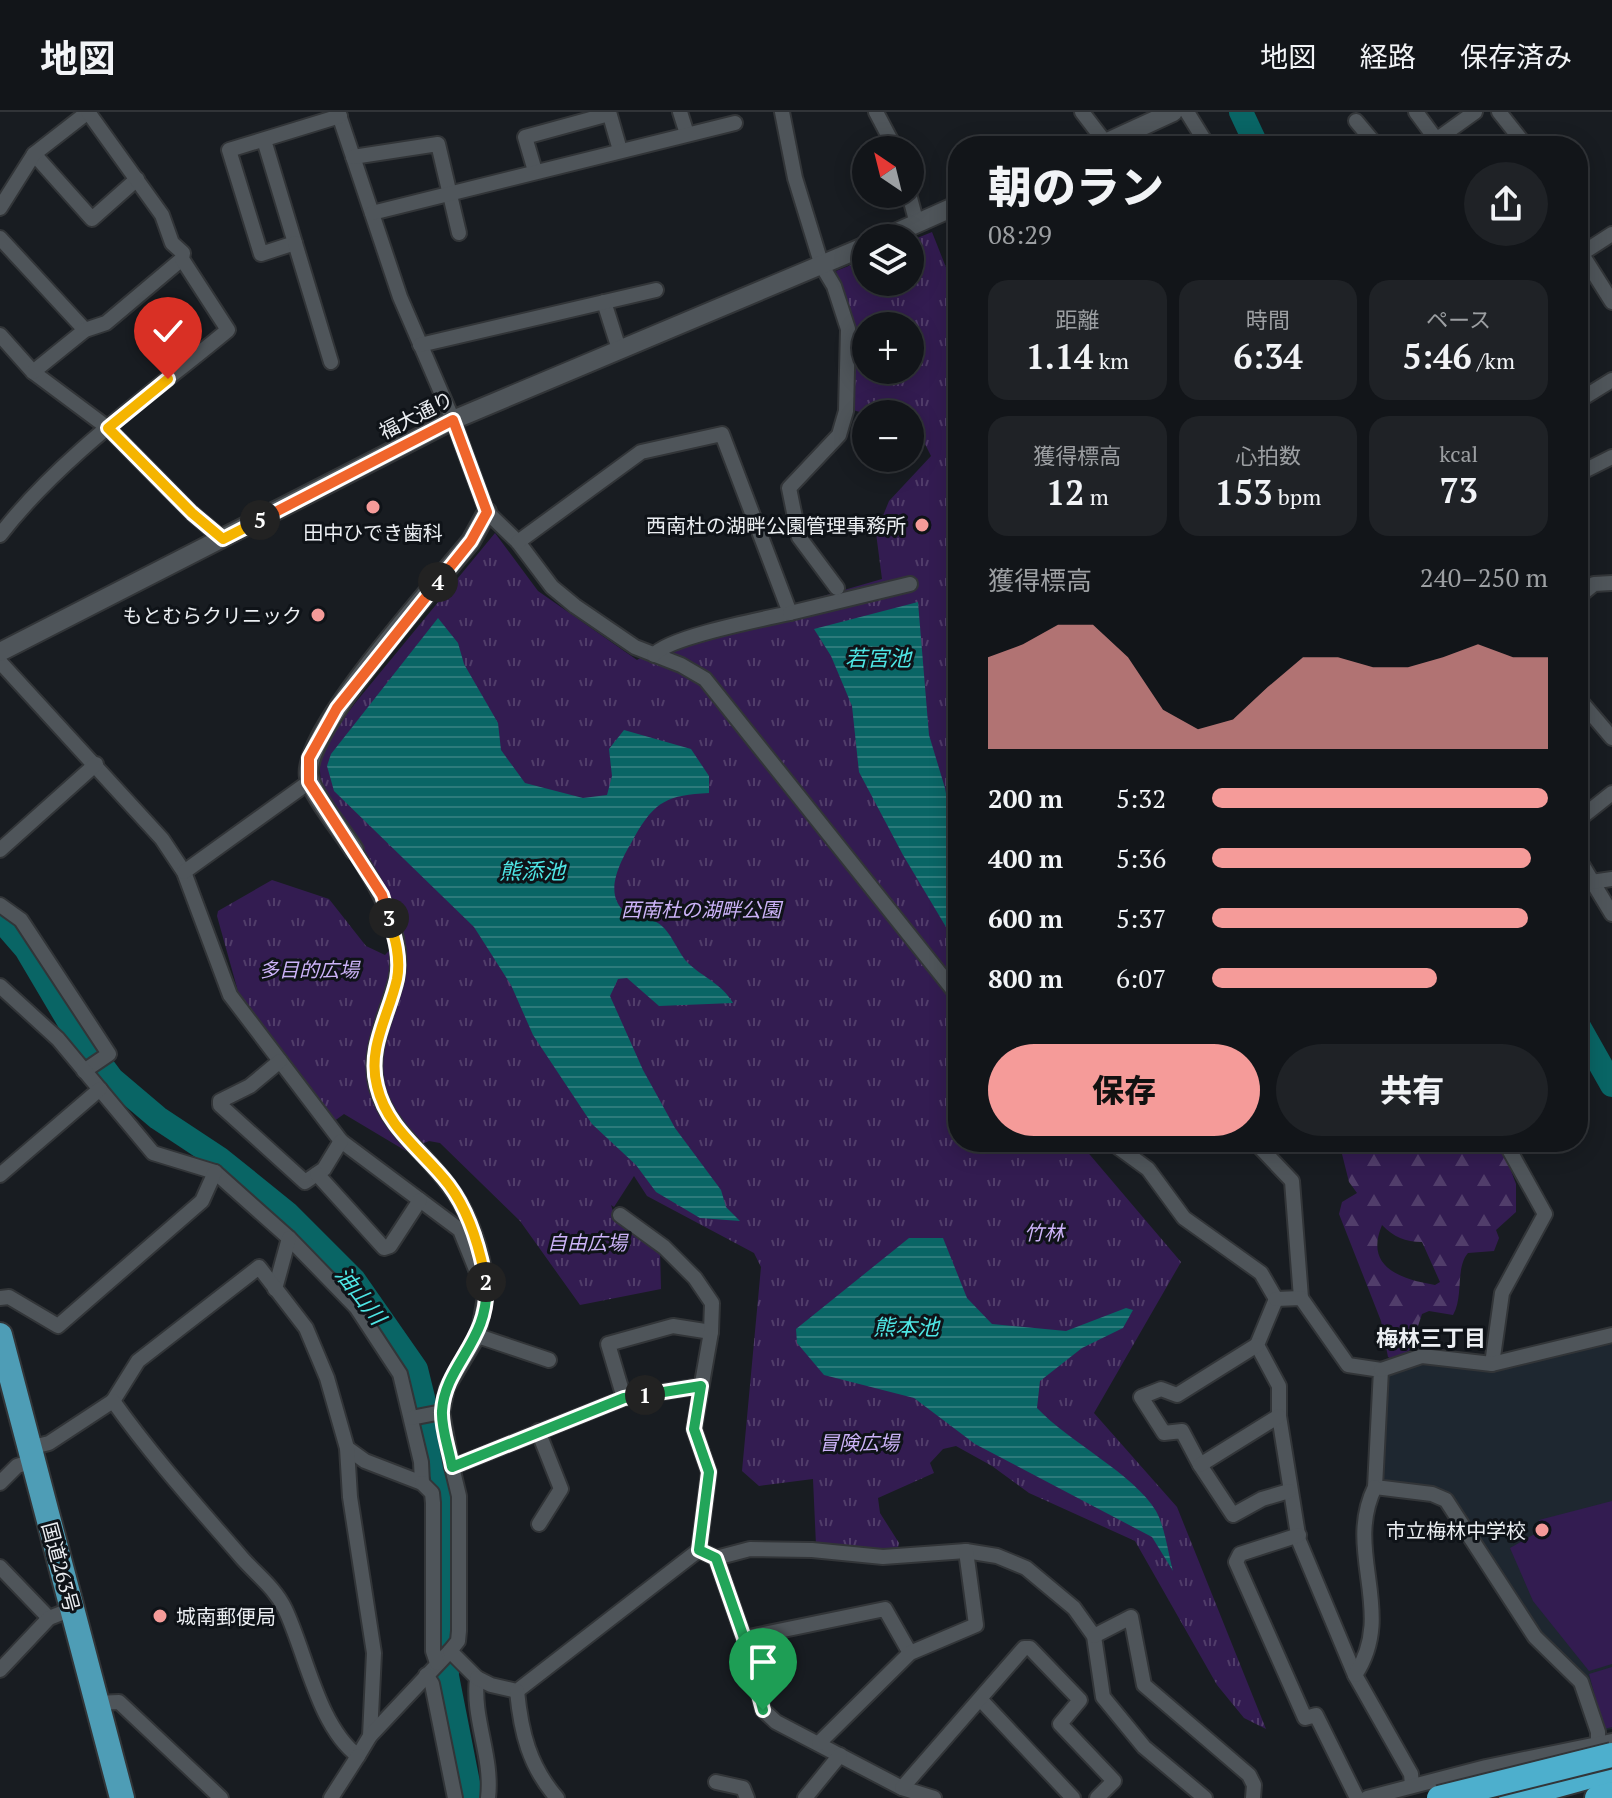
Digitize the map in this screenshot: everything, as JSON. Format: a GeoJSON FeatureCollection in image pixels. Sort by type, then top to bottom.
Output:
{"type":"FeatureCollection","features":[{"type":"Feature","properties":{"kind":"highway","name":"国道263号"},"geometry":{"type":"LineString","coordinates":[[0,1335],[31,1454],[60,1614],[96,1703],[122,1798]]}},
{"type":"Feature","properties":{"kind":"highway"},"geometry":{"type":"LineString","coordinates":[[1493,1797],[1609,1751]]}},
{"type":"Feature","properties":{"kind":"highway"},"geometry":{"type":"LineString","coordinates":[[1439,1798],[1609,1751]]}},
{"type":"Feature","properties":{"kind":"highway"},"geometry":{"type":"LineString","coordinates":[[1493,1797],[1612,1770]]}},
{"type":"Feature","properties":{"kind":"highway"},"geometry":{"type":"LineString","coordinates":[[1597,1798],[1612,1794]]}},
{"type":"Feature","properties":{"kind":"street"},"geometry":{"type":"LineString","coordinates":[[2,202],[34,154],[88,112],[162,215],[172,243],[183,253],[182,259],[106,323],[85,330],[33,372]]}},
{"type":"Feature","properties":{"kind":"street"},"geometry":{"type":"LineString","coordinates":[[680,112],[687,134]]}},
{"type":"Feature","properties":{"kind":"street"},"geometry":{"type":"LineString","coordinates":[[782,112],[795,178],[822,266],[834,286],[848,329],[846,411],[839,435],[789,488],[799,537],[837,588]]}},
{"type":"Feature","properties":{"kind":"street"},"geometry":{"type":"LineString","coordinates":[[876,112],[889,136]]}},
{"type":"Feature","properties":{"kind":"street"},"geometry":{"type":"LineString","coordinates":[[1082,112],[1098,136]]}},
{"type":"Feature","properties":{"kind":"street"},"geometry":{"type":"LineString","coordinates":[[1123,136],[1173,112]]}},
{"type":"Feature","properties":{"kind":"street"},"geometry":{"type":"LineString","coordinates":[[1187,112],[1202,136]]}},
{"type":"Feature","properties":{"kind":"street"},"geometry":{"type":"LineString","coordinates":[[1416,112],[1434,136]]}},
{"type":"Feature","properties":{"kind":"street"},"geometry":{"type":"LineString","coordinates":[[1447,136],[1475,112]]}},
{"type":"Feature","properties":{"kind":"street"},"geometry":{"type":"LineString","coordinates":[[1499,112],[1518,136]]}},
{"type":"Feature","properties":{"kind":"street"},"geometry":{"type":"LineString","coordinates":[[535,171],[525,137],[582,116],[609,113],[620,150]]}},
{"type":"Feature","properties":{"kind":"street"},"geometry":{"type":"LineString","coordinates":[[295,243],[261,254],[229,150],[339,114],[420,345],[453,420],[487,512],[518,542],[552,587],[575,606],[614,635],[705,679],[948,983]]}},
{"type":"Feature","properties":{"kind":"street"},"geometry":{"type":"LineString","coordinates":[[1356,121],[1369,136]]}},
{"type":"Feature","properties":{"kind":"street"},"geometry":{"type":"LineString","coordinates":[[372,213],[735,123]]}},
{"type":"Feature","properties":{"kind":"street"},"geometry":{"type":"LineString","coordinates":[[264,140],[331,362]]}},
{"type":"Feature","properties":{"kind":"street"},"geometry":{"type":"LineString","coordinates":[[353,157],[438,144],[459,233]]}},
{"type":"Feature","properties":{"kind":"street"},"geometry":{"type":"LineString","coordinates":[[34,154],[92,219],[137,179]]}},
{"type":"Feature","properties":{"kind":"street"},"geometry":{"type":"LineString","coordinates":[[913,208],[917,224],[948,210]]}},
{"type":"Feature","properties":{"kind":"street"},"geometry":{"type":"LineString","coordinates":[[1588,246],[1612,234]]}},
{"type":"Feature","properties":{"kind":"street"},"geometry":{"type":"LineString","coordinates":[[0,238],[85,330]]}},
{"type":"Feature","properties":{"kind":"street","name":"福大通り"},"geometry":{"type":"LineString","coordinates":[[0,652],[453,420],[852,252]]}},
{"type":"Feature","properties":{"kind":"street"},"geometry":{"type":"LineString","coordinates":[[2,526],[108,428],[228,330],[182,259]]}},
{"type":"Feature","properties":{"kind":"street"},"geometry":{"type":"LineString","coordinates":[[1588,265],[1612,302]]}},
{"type":"Feature","properties":{"kind":"street"},"geometry":{"type":"LineString","coordinates":[[420,345],[656,290]]}},
{"type":"Feature","properties":{"kind":"street"},"geometry":{"type":"LineString","coordinates":[[604,302],[619,349]]}},
{"type":"Feature","properties":{"kind":"street"},"geometry":{"type":"LineString","coordinates":[[2,339],[33,372],[108,428],[192,513],[223,539]]}},
{"type":"Feature","properties":{"kind":"street"},"geometry":{"type":"LineString","coordinates":[[1588,395],[1612,380]]}},
{"type":"Feature","properties":{"kind":"street"},"geometry":{"type":"LineString","coordinates":[[518,542],[641,452],[722,434],[790,613]]}},
{"type":"Feature","properties":{"kind":"street"},"geometry":{"type":"LineString","coordinates":[[1588,469],[1612,457]]}},
{"type":"Feature","properties":{"kind":"street"},"geometry":{"type":"LineString","coordinates":[[331,1798],[370,1736],[458,1641],[459,1496],[442,1412],[447,1388],[478,1336],[487,1286],[482,1260],[458,1199],[395,1125],[377,1086],[374,1062],[378,1037],[397,977],[397,945],[382,895],[309,782],[309,758],[324,726],[471,541],[487,512]]}},
{"type":"Feature","properties":{"kind":"street"},"geometry":{"type":"LineString","coordinates":[[1588,589],[1594,584],[1612,583]]}},
{"type":"Feature","properties":{"kind":"street"},"geometry":{"type":"LineString","coordinates":[[654,655],[658,649],[682,640],[910,584]]}},
{"type":"Feature","properties":{"kind":"street"},"geometry":{"type":"LineString","coordinates":[[0,662],[162,839],[184,872],[230,995],[341,1141],[460,1230],[481,1282],[487,1286]]}},
{"type":"Feature","properties":{"kind":"street"},"geometry":{"type":"LineString","coordinates":[[1588,710],[1612,738]]}},
{"type":"Feature","properties":{"kind":"street"},"geometry":{"type":"LineString","coordinates":[[0,850],[96,764]]}},
{"type":"Feature","properties":{"kind":"street"},"geometry":{"type":"LineString","coordinates":[[184,872],[309,782]]}},
{"type":"Feature","properties":{"kind":"street"},"geometry":{"type":"LineString","coordinates":[[1588,812],[1612,793]]}},
{"type":"Feature","properties":{"kind":"street"},"geometry":{"type":"LineString","coordinates":[[1588,874],[1612,914]]}},
{"type":"Feature","properties":{"kind":"street"},"geometry":{"type":"LineString","coordinates":[[1588,883],[1612,879]]}},
{"type":"Feature","properties":{"kind":"street"},"geometry":{"type":"LineString","coordinates":[[0,905],[21,920],[109,1054],[84,1071]]}},
{"type":"Feature","properties":{"kind":"street"},"geometry":{"type":"LineString","coordinates":[[0,986],[58,1039],[153,1153],[215,1172],[289,1238],[356,1307],[400,1374],[422,1483]]}},
{"type":"Feature","properties":{"kind":"street"},"geometry":{"type":"LineString","coordinates":[[280,1061],[250,1086],[220,1101],[220,1105],[305,1182],[317,1174],[341,1141]]}},
{"type":"Feature","properties":{"kind":"street"},"geometry":{"type":"LineString","coordinates":[[0,1175],[100,1089]]}},
{"type":"Feature","properties":{"kind":"street"},"geometry":{"type":"LineString","coordinates":[[1125,1152],[1148,1169],[1184,1218],[1261,1273],[1276,1299]]}},
{"type":"Feature","properties":{"kind":"street"},"geometry":{"type":"LineString","coordinates":[[1264,1152],[1292,1181],[1301,1298],[1348,1365],[1381,1370],[1422,1356],[1492,1364],[1612,1335]]}},
{"type":"Feature","properties":{"kind":"street"},"geometry":{"type":"LineString","coordinates":[[1492,1364],[1502,1293],[1545,1214],[1511,1152]]}},
{"type":"Feature","properties":{"kind":"street"},"geometry":{"type":"LineString","coordinates":[[0,1298],[9,1297],[58,1326],[202,1201],[215,1172]]}},
{"type":"Feature","properties":{"kind":"street"},"geometry":{"type":"LineString","coordinates":[[317,1174],[384,1248],[390,1246],[420,1200]]}},
{"type":"Feature","properties":{"kind":"street"},"geometry":{"type":"LineString","coordinates":[[517,1691],[699,1550],[709,1472],[694,1429],[711,1332],[712,1303],[695,1278],[664,1247],[620,1215]]}},
{"type":"Feature","properties":{"kind":"street"},"geometry":{"type":"LineString","coordinates":[[275,1289],[289,1238]]}},
{"type":"Feature","properties":{"kind":"street"},"geometry":{"type":"LineString","coordinates":[[0,1483],[31,1454],[113,1401],[138,1361],[259,1267],[306,1328],[327,1378],[347,1448],[350,1497],[374,1653],[370,1736]]}},
{"type":"Feature","properties":{"kind":"street"},"geometry":{"type":"LineString","coordinates":[[1276,1299],[1301,1298]]}},
{"type":"Feature","properties":{"kind":"street"},"geometry":{"type":"LineString","coordinates":[[1276,1299],[1257,1345],[1177,1395],[1161,1389],[1141,1397],[1164,1433],[1182,1431],[1233,1515],[1262,1499],[1289,1491]]}},
{"type":"Feature","properties":{"kind":"street"},"geometry":{"type":"LineString","coordinates":[[624,1398],[608,1344],[673,1326],[711,1332]]}},
{"type":"Feature","properties":{"kind":"street"},"geometry":{"type":"LineString","coordinates":[[478,1336],[549,1360]]}},
{"type":"Feature","properties":{"kind":"street"},"geometry":{"type":"LineString","coordinates":[[1257,1345],[1279,1386],[1279,1416],[1289,1491],[1299,1535],[1355,1675],[1411,1774],[1412,1785]]}},
{"type":"Feature","properties":{"kind":"street"},"geometry":{"type":"LineString","coordinates":[[1355,1675],[1369,1652],[1374,1615],[1361,1539],[1375,1487],[1381,1370]]}},
{"type":"Feature","properties":{"kind":"street"},"geometry":{"type":"LineString","coordinates":[[452,1467],[624,1398],[701,1386]]}},
{"type":"Feature","properties":{"kind":"street"},"geometry":{"type":"LineString","coordinates":[[113,1401],[141,1441],[245,1562],[271,1586],[285,1609],[306,1669],[345,1747],[358,1756]]}},
{"type":"Feature","properties":{"kind":"street"},"geometry":{"type":"LineString","coordinates":[[411,1418],[442,1412]]}},
{"type":"Feature","properties":{"kind":"street"},"geometry":{"type":"LineString","coordinates":[[1200,1465],[1279,1416]]}},
{"type":"Feature","properties":{"kind":"street"},"geometry":{"type":"LineString","coordinates":[[538,1431],[561,1489],[539,1524]]}},
{"type":"Feature","properties":{"kind":"street"},"geometry":{"type":"LineString","coordinates":[[347,1448],[365,1461],[422,1483],[432,1493],[433,1651],[437,1663]]}},
{"type":"Feature","properties":{"kind":"street"},"geometry":{"type":"LineString","coordinates":[[1367,1798],[1486,1767],[1609,1751],[1598,1732],[1581,1682],[1535,1637],[1446,1500],[1432,1494],[1375,1487]]}},
{"type":"Feature","properties":{"kind":"street"},"geometry":{"type":"LineString","coordinates":[[1299,1535],[1240,1554],[1236,1562],[1305,1718],[1316,1715],[1357,1798]]}},
{"type":"Feature","properties":{"kind":"street"},"geometry":{"type":"LineString","coordinates":[[699,1550],[716,1558],[750,1549],[812,1550],[883,1557],[966,1551],[997,1556],[1026,1568],[1074,1608],[1094,1636],[1103,1697],[1144,1747],[1205,1798]]}},
{"type":"Feature","properties":{"kind":"street"},"geometry":{"type":"LineString","coordinates":[[819,1743],[910,1653],[976,1625],[966,1551]]}},
{"type":"Feature","properties":{"kind":"street"},"geometry":{"type":"LineString","coordinates":[[716,1558],[744,1638],[763,1710],[776,1722],[902,1788],[934,1798]]}},
{"type":"Feature","properties":{"kind":"street"},"geometry":{"type":"LineString","coordinates":[[0,1567],[60,1614],[0,1670]]}},
{"type":"Feature","properties":{"kind":"street"},"geometry":{"type":"LineString","coordinates":[[744,1638],[885,1609],[910,1653]]}},
{"type":"Feature","properties":{"kind":"street"},"geometry":{"type":"LineString","coordinates":[[1094,1636],[1131,1617],[1144,1685],[1249,1775],[1254,1785],[1253,1798]]}},
{"type":"Feature","properties":{"kind":"street"},"geometry":{"type":"LineString","coordinates":[[902,1788],[1024,1648],[1030,1648],[1080,1700],[1060,1724],[1114,1781],[1097,1798]]}},
{"type":"Feature","properties":{"kind":"street"},"geometry":{"type":"LineString","coordinates":[[450,1651],[477,1678],[517,1691]]}},
{"type":"Feature","properties":{"kind":"street"},"geometry":{"type":"LineString","coordinates":[[426,1675],[432,1684],[455,1798]]}},
{"type":"Feature","properties":{"kind":"street"},"geometry":{"type":"LineString","coordinates":[[477,1678],[474,1703],[485,1740],[490,1779],[488,1798]]}},
{"type":"Feature","properties":{"kind":"street"},"geometry":{"type":"LineString","coordinates":[[517,1691],[520,1731],[535,1769],[557,1798]]}},
{"type":"Feature","properties":{"kind":"street"},"geometry":{"type":"LineString","coordinates":[[981,1700],[1073,1798]]}},
{"type":"Feature","properties":{"kind":"street"},"geometry":{"type":"LineString","coordinates":[[96,1703],[119,1702],[221,1798]]}},
{"type":"Feature","properties":{"kind":"street"},"geometry":{"type":"LineString","coordinates":[[805,1798],[840,1755]]}},
{"type":"Feature","properties":{"kind":"street"},"geometry":{"type":"LineString","coordinates":[[1486,1767],[1493,1797]]}},
{"type":"Feature","properties":{"kind":"street"},"geometry":{"type":"LineString","coordinates":[[716,1782],[743,1788],[747,1798]]}},
{"type":"Feature","properties":{"kind":"shaded area","name":"市立梅林中学校"},"geometry":{"type":"Polygon","coordinates":[[[1612,1341],[1612,1729],[1602,1731],[1583,1675],[1535,1627],[1450,1495],[1384,1485],[1380,1478],[1383,1376],[1419,1360],[1495,1370],[1612,1341]]]}},
{"type":"Feature","properties":{"kind":"green space","name":"西南杜の湖畔公園"},"geometry":{"type":"Polygon","coordinates":[[[932,232],[948,272],[948,1152],[1088,1152],[1181,1262],[1094,1413],[1177,1507],[1266,1729],[1244,1718],[1217,1685],[1135,1541],[1029,1493],[992,1466],[956,1446],[943,1449],[930,1463],[934,1473],[878,1498],[880,1513],[899,1543],[897,1552],[816,1545],[813,1479],[759,1486],[742,1471],[761,1267],[754,1253],[647,1196],[634,1176],[614,1207],[611,1205],[613,1211],[660,1250],[661,1289],[580,1305],[520,1221],[440,1143],[429,1141],[406,1151],[344,1114],[333,1122],[239,995],[218,911],[272,880],[329,899],[366,946],[385,955],[403,936],[384,886],[321,785],[319,757],[356,702],[495,533],[538,591],[637,660],[668,641],[882,579],[876,533],[889,501],[916,472],[924,472],[924,464],[931,456],[924,442],[924,400],[852,400],[852,410],[850,409],[852,382],[924,384],[924,312],[852,312],[852,330],[836,271],[852,265],[852,296],[924,296],[924,235],[932,232]]]}},
{"type":"Feature","properties":{"kind":"green space"},"geometry":{"type":"Polygon","coordinates":[[[1343,1152],[1504,1152],[1516,1184],[1516,1212],[1496,1230],[1499,1238],[1494,1251],[1468,1253],[1464,1259],[1453,1315],[1429,1311],[1422,1314],[1410,1350],[1393,1360],[1388,1357],[1381,1321],[1339,1214],[1342,1202],[1357,1193],[1349,1182],[1343,1152]],[[1382,1225],[1378,1252],[1389,1269],[1410,1279],[1435,1285],[1440,1282],[1422,1242],[1395,1236],[1382,1225]]]}},
{"type":"Feature","properties":{"kind":"green space"},"geometry":{"type":"Polygon","coordinates":[[[1612,1501],[1612,1664],[1589,1671],[1533,1601],[1510,1548],[1540,1531],[1539,1520],[1612,1501]]]}},
{"type":"Feature","properties":{"kind":"green space"},"geometry":{"type":"Polygon","coordinates":[[[1612,1667],[1612,1727],[1604,1729],[1589,1674],[1612,1667]]]}},
{"type":"Feature","properties":{"kind":"water","name":"若宮池"},"geometry":{"type":"Polygon","coordinates":[[[918,602],[929,735],[948,805],[948,929],[903,855],[859,772],[852,706],[831,656],[814,629],[918,602]]]}},
{"type":"Feature","properties":{"kind":"water","name":"熊添池"},"geometry":{"type":"Polygon","coordinates":[[[438,618],[458,643],[464,664],[498,723],[501,750],[525,783],[583,798],[607,795],[612,776],[609,749],[624,730],[691,749],[709,776],[709,793],[673,798],[649,815],[619,866],[614,888],[621,908],[634,917],[660,924],[688,963],[718,986],[733,1003],[659,1006],[627,978],[618,979],[610,996],[643,1070],[675,1128],[721,1190],[726,1207],[740,1221],[700,1218],[656,1192],[636,1165],[592,1124],[533,1035],[511,985],[474,927],[334,791],[327,766],[331,754],[438,618]]]}},
{"type":"Feature","properties":{"kind":"water","name":"熊本池"},"geometry":{"type":"Polygon","coordinates":[[[909,1238],[943,1238],[967,1298],[992,1324],[1066,1331],[1126,1308],[1133,1310],[1123,1328],[1082,1348],[1040,1381],[1037,1408],[1146,1497],[1162,1525],[1173,1571],[1152,1537],[975,1444],[914,1398],[824,1375],[797,1343],[796,1329],[909,1238]]]}},
{"type":"Feature","properties":{"kind":"waterway"},"geometry":{"type":"LineString","coordinates":[[1241,112],[1252,136]]}},
{"type":"Feature","properties":{"kind":"waterway","name":"油山川"},"geometry":{"type":"LineString","coordinates":[[0,919],[26,949],[68,1020],[112,1079],[158,1118],[220,1159],[287,1213],[354,1280],[416,1369],[445,1487],[447,1676],[471,1798]]}},
{"type":"Feature","properties":{"kind":"waterway"},"geometry":{"type":"LineString","coordinates":[[1588,1043],[1612,1085]]}},
{"type":"Feature","properties":{"kind":"place","name":"田中ひでき歯科"},"geometry":{"type":"Point","coordinates":[373,507]}},
{"type":"Feature","properties":{"kind":"place","name":"西南杜の湖畔公園管理事務所"},"geometry":{"type":"Point","coordinates":[922,525]}},
{"type":"Feature","properties":{"kind":"place","name":"もとむらクリニック"},"geometry":{"type":"Point","coordinates":[318,615]}},
{"type":"Feature","properties":{"kind":"place","name":"市立梅林中学校"},"geometry":{"type":"Point","coordinates":[1542,1530]}},
{"type":"Feature","properties":{"kind":"place","name":"城南郵便局"},"geometry":{"type":"Point","coordinates":[160,1616]}},
{"type":"Feature","properties":{"kind":"district","name":"梅林三丁目"},"geometry":{"type":"Point","coordinates":[1431,1337]}},
{"type":"Feature","properties":{"kind":"route"},"geometry":{"type":"LineString","coordinates":[[168,379],[108,428],[192,513],[223,539],[453,420],[487,512],[471,541],[330,718],[312,749],[308,773],[309,782],[382,895],[397,945],[397,977],[378,1037],[374,1062],[377,1086],[395,1125],[422,1159],[448,1183],[458,1199],[482,1260],[487,1286],[485,1315],[478,1336],[447,1388],[442,1412],[452,1467],[624,1398],[701,1386],[694,1429],[709,1472],[699,1550],[716,1558],[744,1638],[763,1710]]}},
{"type":"Feature","properties":{"kind":"park label","name":"多目的広場"},"geometry":{"type":"Point","coordinates":[309,969]}},
{"type":"Feature","properties":{"kind":"park label","name":"竹林"},"geometry":{"type":"Point","coordinates":[1044,1232]}},
{"type":"Feature","properties":{"kind":"park label","name":"自由広場"},"geometry":{"type":"Point","coordinates":[587,1242]}},
{"type":"Feature","properties":{"kind":"park label","name":"冒険広場"},"geometry":{"type":"Point","coordinates":[859,1442]}}]}
